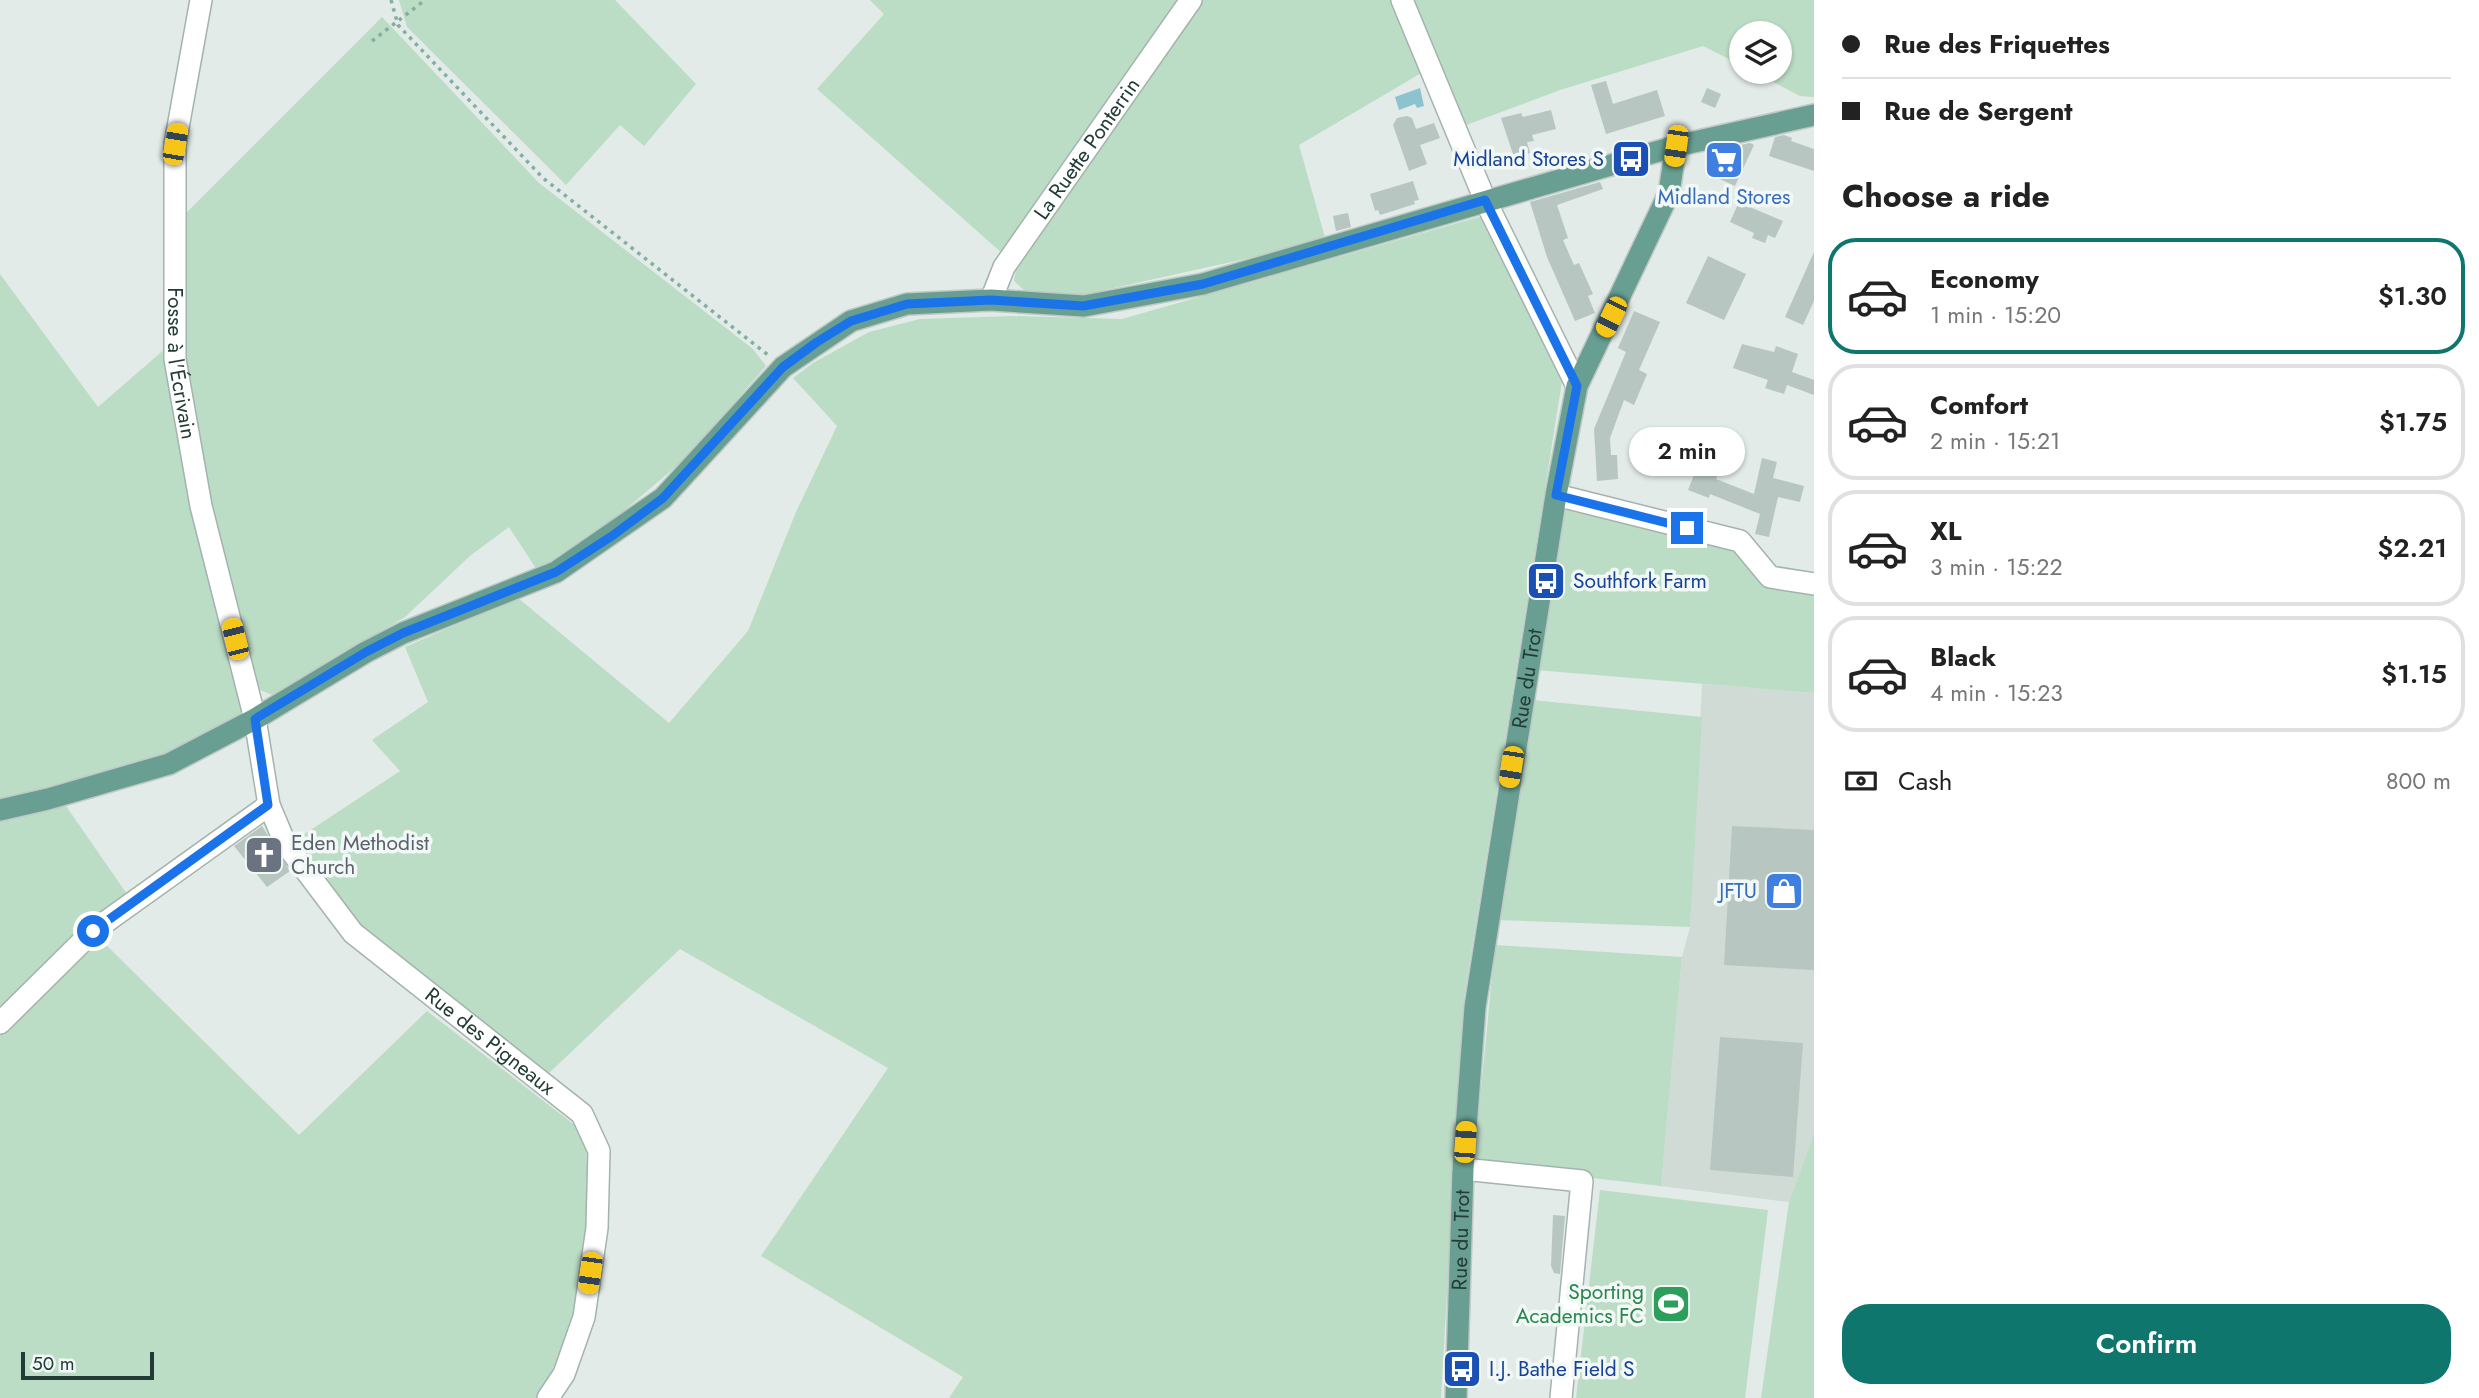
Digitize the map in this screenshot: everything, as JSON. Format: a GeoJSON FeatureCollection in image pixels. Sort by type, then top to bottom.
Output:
{"type":"FeatureCollection","features":[{"type":"Feature","properties":{"kind":"main road"},"geometry":{"type":"LineString","coordinates":[[0,810],[169,764],[255,719],[366,652],[403,633],[556,572],[612,536],[663,498],[783,367],[851,321],[907,304],[991,300],[1083,306],[1203,284],[1676,146],[1814,115]]}},
{"type":"Feature","properties":{"kind":"main road","name":"Rue du Trot"},"geometry":{"type":"LineString","coordinates":[[1456,1398],[1463,1169],[1475,1007],[1485,930],[1556,495],[1577,386],[1669,193],[1676,146]]}},
{"type":"Feature","properties":{"kind":"street","name":"Fosse à l'Écrivain"},"geometry":{"type":"LineString","coordinates":[[201,0],[175,144],[175,359],[201,506],[255,719]]}},
{"type":"Feature","properties":{"kind":"street","name":"La Ruette Ponterrin"},"geometry":{"type":"LineString","coordinates":[[991,300],[1004,267],[1191,0]]}},
{"type":"Feature","properties":{"kind":"street"},"geometry":{"type":"LineString","coordinates":[[1402,0],[1485,200],[1577,386]]}},
{"type":"Feature","properties":{"kind":"street"},"geometry":{"type":"LineString","coordinates":[[1556,495],[1740,541],[1770,577],[1814,584]]}},
{"type":"Feature","properties":{"kind":"street","name":"Rue des Pigneaux"},"geometry":{"type":"LineString","coordinates":[[255,719],[268,805],[285,843],[353,933],[582,1114],[599,1151],[597,1228],[584,1317],[564,1374],[548,1398]]}},
{"type":"Feature","properties":{"kind":"street"},"geometry":{"type":"LineString","coordinates":[[0,1023],[93,931],[268,805]]}},
{"type":"Feature","properties":{"kind":"street"},"geometry":{"type":"LineString","coordinates":[[1463,1169],[1582,1181],[1561,1398]]}},
{"type":"Feature","properties":{"kind":"path"},"geometry":{"type":"LineString","coordinates":[[391,0],[398,26],[543,178],[783,367]]}},
{"type":"Feature","properties":{"kind":"path"},"geometry":{"type":"LineString","coordinates":[[372,41],[397,19],[425,0]]}},
{"type":"Feature","properties":{"kind":"shaded area"},"geometry":{"type":"Polygon","coordinates":[[[1702,684],[1814,693],[1814,1133],[1789,1202],[1661,1186],[1682,957],[1690,927],[1702,684]]]}},
{"type":"Feature","properties":{"kind":"green space"},"geometry":{"type":"Polygon","coordinates":[[[399,0],[615,0],[696,84],[644,146],[620,125],[566,185],[407,27],[399,0]]]}},
{"type":"Feature","properties":{"kind":"green space"},"geometry":{"type":"Polygon","coordinates":[[[870,0],[1180,0],[1003,254],[817,89],[884,14],[870,0]]]}},
{"type":"Feature","properties":{"kind":"green space"},"geometry":{"type":"Polygon","coordinates":[[[1203,0],[1396,0],[1423,72],[1299,145],[1326,241],[1082,295],[1025,291],[1014,281],[1017,264],[1203,0]]]}},
{"type":"Feature","properties":{"kind":"green space"},"geometry":{"type":"Polygon","coordinates":[[[1413,0],[1814,0],[1814,97],[1800,96],[1777,84],[1792,84],[1792,21],[1729,21],[1729,59],[1703,46],[1560,90],[1461,127],[1413,0]]]}},
{"type":"Feature","properties":{"kind":"green space"},"geometry":{"type":"Polygon","coordinates":[[[382,17],[539,183],[753,349],[766,366],[686,458],[599,532],[537,570],[509,527],[471,555],[405,617],[272,695],[258,689],[214,536],[183,360],[184,215],[382,17]]]}},
{"type":"Feature","properties":{"kind":"green space"},"geometry":{"type":"Polygon","coordinates":[[[1486,215],[1563,375],[1464,998],[1441,1398],[949,1398],[963,1377],[761,1256],[888,1068],[680,949],[548,1074],[364,932],[294,841],[400,771],[372,740],[428,702],[405,647],[518,598],[669,723],[748,631],[796,512],[837,426],[793,378],[813,363],[869,332],[920,319],[1013,316],[1122,319],[1486,215]]]}},
{"type":"Feature","properties":{"kind":"green space"},"geometry":{"type":"Polygon","coordinates":[[[0,274],[98,407],[166,348],[208,581],[248,711],[152,760],[0,799],[0,274]]]}},
{"type":"Feature","properties":{"kind":"green space"},"geometry":{"type":"Polygon","coordinates":[[[1566,507],[1735,543],[1752,568],[1766,580],[1814,591],[1814,693],[1536,670],[1566,507]]]}},
{"type":"Feature","properties":{"kind":"green space"},"geometry":{"type":"Polygon","coordinates":[[[1532,700],[1702,717],[1690,927],[1497,920],[1532,700]]]}},
{"type":"Feature","properties":{"kind":"green space"},"geometry":{"type":"Polygon","coordinates":[[[66,806],[129,897],[0,1019],[0,820],[66,806]]]}},
{"type":"Feature","properties":{"kind":"green space"},"geometry":{"type":"Polygon","coordinates":[[[98,937],[299,1135],[427,1011],[585,1133],[588,1202],[583,1271],[566,1337],[536,1398],[0,1398],[0,1031],[98,937]]]}},
{"type":"Feature","properties":{"kind":"green space"},"geometry":{"type":"Polygon","coordinates":[[[1495,945],[1682,957],[1661,1186],[1474,1164],[1495,945]]]}},
{"type":"Feature","properties":{"kind":"green space"},"geometry":{"type":"Polygon","coordinates":[[[1814,1133],[1814,1398],[1761,1398],[1789,1202],[1814,1133]]]}},
{"type":"Feature","properties":{"kind":"green space","name":"Sporting Academics FC"},"geometry":{"type":"Polygon","coordinates":[[[1600,1190],[1768,1210],[1745,1398],[1576,1398],[1600,1190]]]}},
{"type":"Feature","properties":{"kind":"water"},"geometry":{"type":"Polygon","coordinates":[[[1420,88],[1424,106],[1417,108],[1415,104],[1399,110],[1395,97],[1420,88]]]}},
{"type":"Feature","properties":{"kind":"building"},"geometry":{"type":"Polygon","coordinates":[[[1606,81],[1613,104],[1657,90],[1665,116],[1606,134],[1591,85],[1606,81]]]}},
{"type":"Feature","properties":{"kind":"building"},"geometry":{"type":"Polygon","coordinates":[[[1707,88],[1721,94],[1715,108],[1701,102],[1707,88]]]}},
{"type":"Feature","properties":{"kind":"building"},"geometry":{"type":"Polygon","coordinates":[[[1551,110],[1556,129],[1532,135],[1534,141],[1527,142],[1530,153],[1514,157],[1501,118],[1521,113],[1523,117],[1551,110]]]}},
{"type":"Feature","properties":{"kind":"building"},"geometry":{"type":"Polygon","coordinates":[[[1397,118],[1412,118],[1416,129],[1434,123],[1440,138],[1420,145],[1427,164],[1409,171],[1393,125],[1397,118]]]}},
{"type":"Feature","properties":{"kind":"building"},"geometry":{"type":"Polygon","coordinates":[[[1784,135],[1792,138],[1791,141],[1814,149],[1814,171],[1769,156],[1775,137],[1784,135]]]}},
{"type":"Feature","properties":{"kind":"building"},"geometry":{"type":"Polygon","coordinates":[[[1750,143],[1754,145],[1735,186],[1707,173],[1717,150],[1750,143]]]}},
{"type":"Feature","properties":{"kind":"building"},"geometry":{"type":"Polygon","coordinates":[[[1413,181],[1419,200],[1414,201],[1415,204],[1380,215],[1378,210],[1375,211],[1370,194],[1413,181]]]}},
{"type":"Feature","properties":{"kind":"building"},"geometry":{"type":"Polygon","coordinates":[[[1600,182],[1603,189],[1557,205],[1568,238],[1563,240],[1574,265],[1579,263],[1593,294],[1588,296],[1595,313],[1575,321],[1547,257],[1530,202],[1600,182]]]}},
{"type":"Feature","properties":{"kind":"building"},"geometry":{"type":"Polygon","coordinates":[[[1742,195],[1755,201],[1752,208],[1783,221],[1775,238],[1768,235],[1765,243],[1752,238],[1754,233],[1730,222],[1742,195]]]}},
{"type":"Feature","properties":{"kind":"building"},"geometry":{"type":"Polygon","coordinates":[[[1348,213],[1351,227],[1336,231],[1333,216],[1348,213]]]}},
{"type":"Feature","properties":{"kind":"building"},"geometry":{"type":"Polygon","coordinates":[[[1814,252],[1814,301],[1803,325],[1785,317],[1814,252]]]}},
{"type":"Feature","properties":{"kind":"building"},"geometry":{"type":"Polygon","coordinates":[[[1708,256],[1746,274],[1724,320],[1686,303],[1708,256]]]}},
{"type":"Feature","properties":{"kind":"building"},"geometry":{"type":"Polygon","coordinates":[[[1634,311],[1660,322],[1639,370],[1647,374],[1634,405],[1624,400],[1610,438],[1611,455],[1617,455],[1618,479],[1597,481],[1594,429],[1626,352],[1618,348],[1634,311]]]}},
{"type":"Feature","properties":{"kind":"building"},"geometry":{"type":"Polygon","coordinates":[[[1742,344],[1774,352],[1776,346],[1798,354],[1792,372],[1814,380],[1814,395],[1787,385],[1784,394],[1765,388],[1768,380],[1733,368],[1742,344]]]}},
{"type":"Feature","properties":{"kind":"building"},"geometry":{"type":"Polygon","coordinates":[[[1708,439],[1729,447],[1716,479],[1754,494],[1762,458],[1777,462],[1773,478],[1804,486],[1800,502],[1778,497],[1769,537],[1755,534],[1760,514],[1710,494],[1709,498],[1688,490],[1708,439]]]}},
{"type":"Feature","properties":{"kind":"building","name":"Eden Methodist Church"},"geometry":{"type":"Polygon","coordinates":[[[262,826],[290,871],[267,887],[234,846],[262,826]]]}},
{"type":"Feature","properties":{"kind":"building"},"geometry":{"type":"Polygon","coordinates":[[[1732,826],[1814,830],[1814,970],[1724,965],[1732,826]]]}},
{"type":"Feature","properties":{"kind":"building"},"geometry":{"type":"Polygon","coordinates":[[[1720,1037],[1803,1043],[1793,1177],[1710,1170],[1720,1037]]]}},
{"type":"Feature","properties":{"kind":"building"},"geometry":{"type":"Polygon","coordinates":[[[1553,1215],[1565,1216],[1560,1274],[1554,1273],[1551,1266],[1553,1215]]]}},
{"type":"Feature","properties":{"kind":"place","name":"Midland Stores S"},"geometry":{"type":"Point","coordinates":[1631,159]}},
{"type":"Feature","properties":{"kind":"place","name":"Midland Stores"},"geometry":{"type":"Point","coordinates":[1724,160]}},
{"type":"Feature","properties":{"kind":"place","name":"Southfork Farm"},"geometry":{"type":"Point","coordinates":[1546,581]}},
{"type":"Feature","properties":{"kind":"place","name":"Eden Methodist Church"},"geometry":{"type":"Point","coordinates":[264,855]}},
{"type":"Feature","properties":{"kind":"place","name":"JFTU"},"geometry":{"type":"Point","coordinates":[1784,891]}},
{"type":"Feature","properties":{"kind":"place","name":"Sporting Academics FC"},"geometry":{"type":"Point","coordinates":[1671,1304]}},
{"type":"Feature","properties":{"kind":"place","name":"I.J. Bathe Field S"},"geometry":{"type":"Point","coordinates":[1462,1369]}},
{"type":"Feature","properties":{"kind":"route"},"geometry":{"type":"LineString","coordinates":[[93,931],[268,805],[255,719],[366,652],[403,633],[556,572],[612,536],[663,498],[783,367],[851,321],[907,304],[991,300],[1083,306],[1203,284],[1485,200],[1577,386],[1556,495],[1687,528]]}}]}
